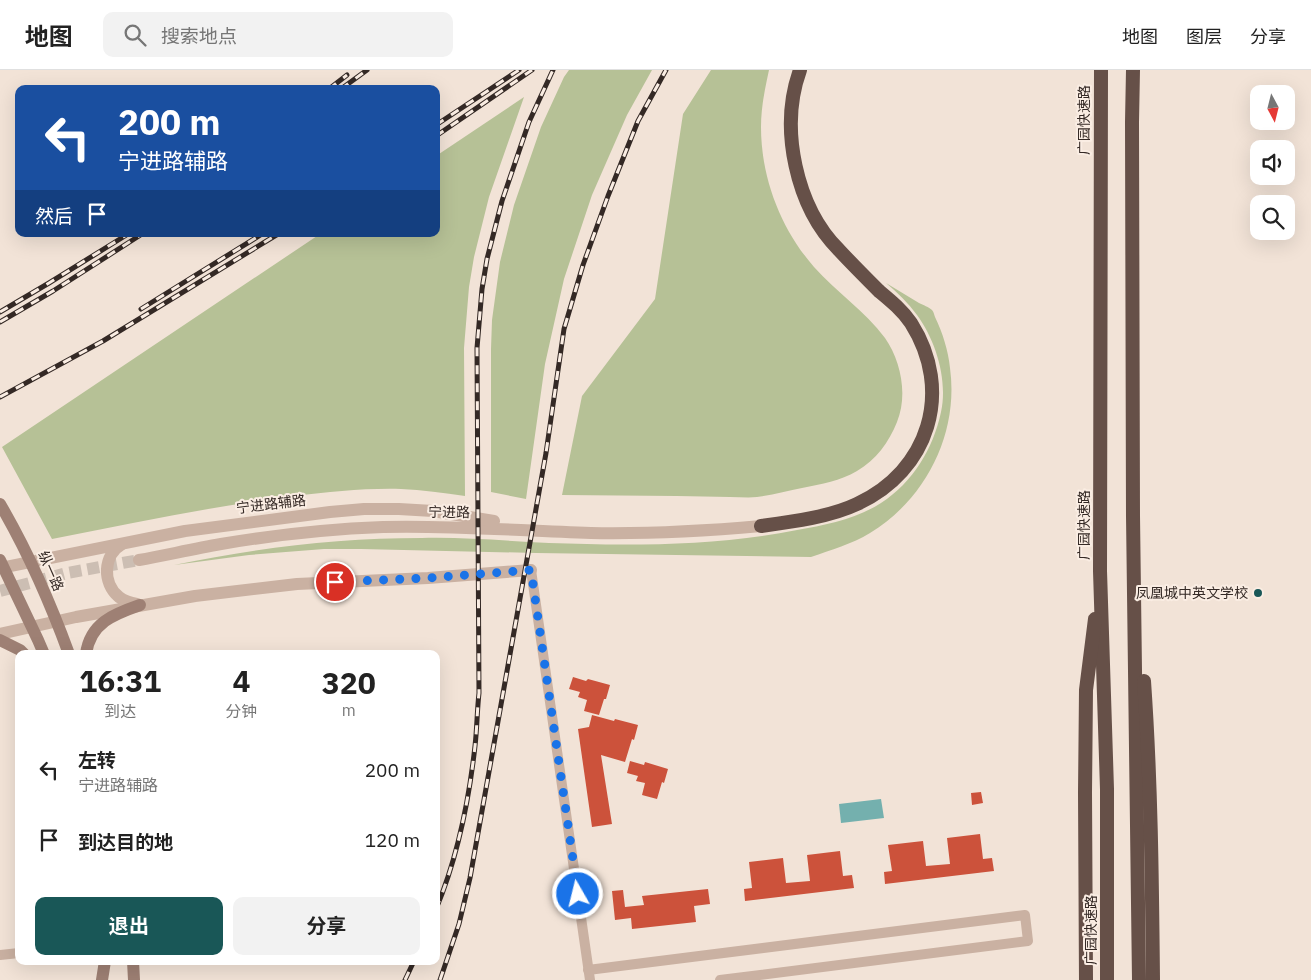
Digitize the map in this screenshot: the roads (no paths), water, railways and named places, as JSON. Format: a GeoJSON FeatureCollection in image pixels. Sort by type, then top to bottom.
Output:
{"type":"FeatureCollection","features":[{"type":"Feature","properties":{"kind":"highway"},"geometry":{"type":"LineString","coordinates":[[761,526],[834,512],[855,505],[875,495],[893,482],[915,453],[928,426],[932,405],[932,383],[928,361],[921,341],[910,322],[896,305],[837,248],[821,227],[808,204],[799,179],[793,153],[791,126],[793,100],[800,70]]}},
{"type":"Feature","properties":{"kind":"highway","name":"广园快速路"},"geometry":{"type":"LineString","coordinates":[[1101,70],[1100,571],[1107,789],[1107,980]]}},
{"type":"Feature","properties":{"kind":"highway"},"geometry":{"type":"LineString","coordinates":[[1133,70],[1134,516],[1139,980]]}},
{"type":"Feature","properties":{"kind":"highway"},"geometry":{"type":"LineString","coordinates":[[1134,516],[1148,735],[1153,980]]}},
{"type":"Feature","properties":{"kind":"highway"},"geometry":{"type":"LineString","coordinates":[[1086,980],[1086,690],[1100,571]]}},
{"type":"Feature","properties":{"kind":"main road","name":"纵一路"},"geometry":{"type":"LineString","coordinates":[[0,504],[31,562],[68,650]]}},
{"type":"Feature","properties":{"kind":"main road"},"geometry":{"type":"LineString","coordinates":[[1,565],[42,650]]}},
{"type":"Feature","properties":{"kind":"main road"},"geometry":{"type":"LineString","coordinates":[[86,650],[94,630],[106,620],[140,605]]}},
{"type":"Feature","properties":{"kind":"main road"},"geometry":{"type":"LineString","coordinates":[[0,640],[20,650]]}},
{"type":"Feature","properties":{"kind":"main road"},"geometry":{"type":"LineString","coordinates":[[102,980],[104,965]]}},
{"type":"Feature","properties":{"kind":"main road"},"geometry":{"type":"LineString","coordinates":[[109,965],[111,980]]}},
{"type":"Feature","properties":{"kind":"main road"},"geometry":{"type":"LineString","coordinates":[[133,965],[134,980]]}},
{"type":"Feature","properties":{"kind":"street","name":"宁进路辅路"},"geometry":{"type":"LineString","coordinates":[[1,565],[31,562],[185,531],[364,509],[433,511],[548,531]]}},
{"type":"Feature","properties":{"kind":"street","name":"宁进路"},"geometry":{"type":"LineString","coordinates":[[139,560],[260,538],[341,529],[423,526],[590,533],[650,533],[761,526]]}},
{"type":"Feature","properties":{"kind":"street"},"geometry":{"type":"LineString","coordinates":[[130,541],[120,545],[109,558],[107,568],[108,579],[112,589],[119,598],[129,603],[140,605]]}},
{"type":"Feature","properties":{"kind":"street"},"geometry":{"type":"LineString","coordinates":[[0,634],[57,621],[195,596],[297,584],[428,578],[531,570],[589,975],[1025,915],[1028,941],[720,980]]}},
{"type":"Feature","properties":{"kind":"street"},"geometry":{"type":"LineString","coordinates":[[0,955],[15,953]]}},
{"type":"Feature","properties":{"kind":"water"},"geometry":{"type":"Polygon","coordinates":[[[881,799],[884,818],[841,823],[839,804],[881,799]]]}},
{"type":"Feature","properties":{"kind":"tunnel"},"geometry":{"type":"LineString","coordinates":[[0,591],[67,573],[139,560]]}},
{"type":"Feature","properties":{"kind":"railway"},"geometry":{"type":"LineString","coordinates":[[346,85],[367,70]]}},
{"type":"Feature","properties":{"kind":"railway"},"geometry":{"type":"LineString","coordinates":[[440,122],[519,70]]}},
{"type":"Feature","properties":{"kind":"railway"},"geometry":{"type":"LineString","coordinates":[[440,133],[532,70]]}},
{"type":"Feature","properties":{"kind":"railway"},"geometry":{"type":"LineString","coordinates":[[440,898],[456,850],[469,787],[479,693],[477,348],[482,289],[487,259],[502,201],[529,122],[553,70]]}},
{"type":"Feature","properties":{"kind":"railway"},"geometry":{"type":"LineString","coordinates":[[440,980],[459,924],[470,878],[546,453],[564,329],[583,265],[608,196],[638,121],[666,70]]}},
{"type":"Feature","properties":{"kind":"railway"},"geometry":{"type":"LineString","coordinates":[[334,85],[347,75]]}},
{"type":"Feature","properties":{"kind":"railway"},"geometry":{"type":"LineString","coordinates":[[0,312],[123,237]]}},
{"type":"Feature","properties":{"kind":"railway"},"geometry":{"type":"LineString","coordinates":[[0,322],[53,291],[137,237]]}},
{"type":"Feature","properties":{"kind":"railway"},"geometry":{"type":"LineString","coordinates":[[141,309],[257,237]]}},
{"type":"Feature","properties":{"kind":"railway"},"geometry":{"type":"LineString","coordinates":[[0,397],[103,341],[273,237]]}},
{"type":"Feature","properties":{"kind":"railway"},"geometry":{"type":"LineString","coordinates":[[405,980],[412,965]]}},
{"type":"Feature","properties":{"kind":"place","name":"凤凰城中英文学校"},"geometry":{"type":"Point","coordinates":[1258,593]}}]}
